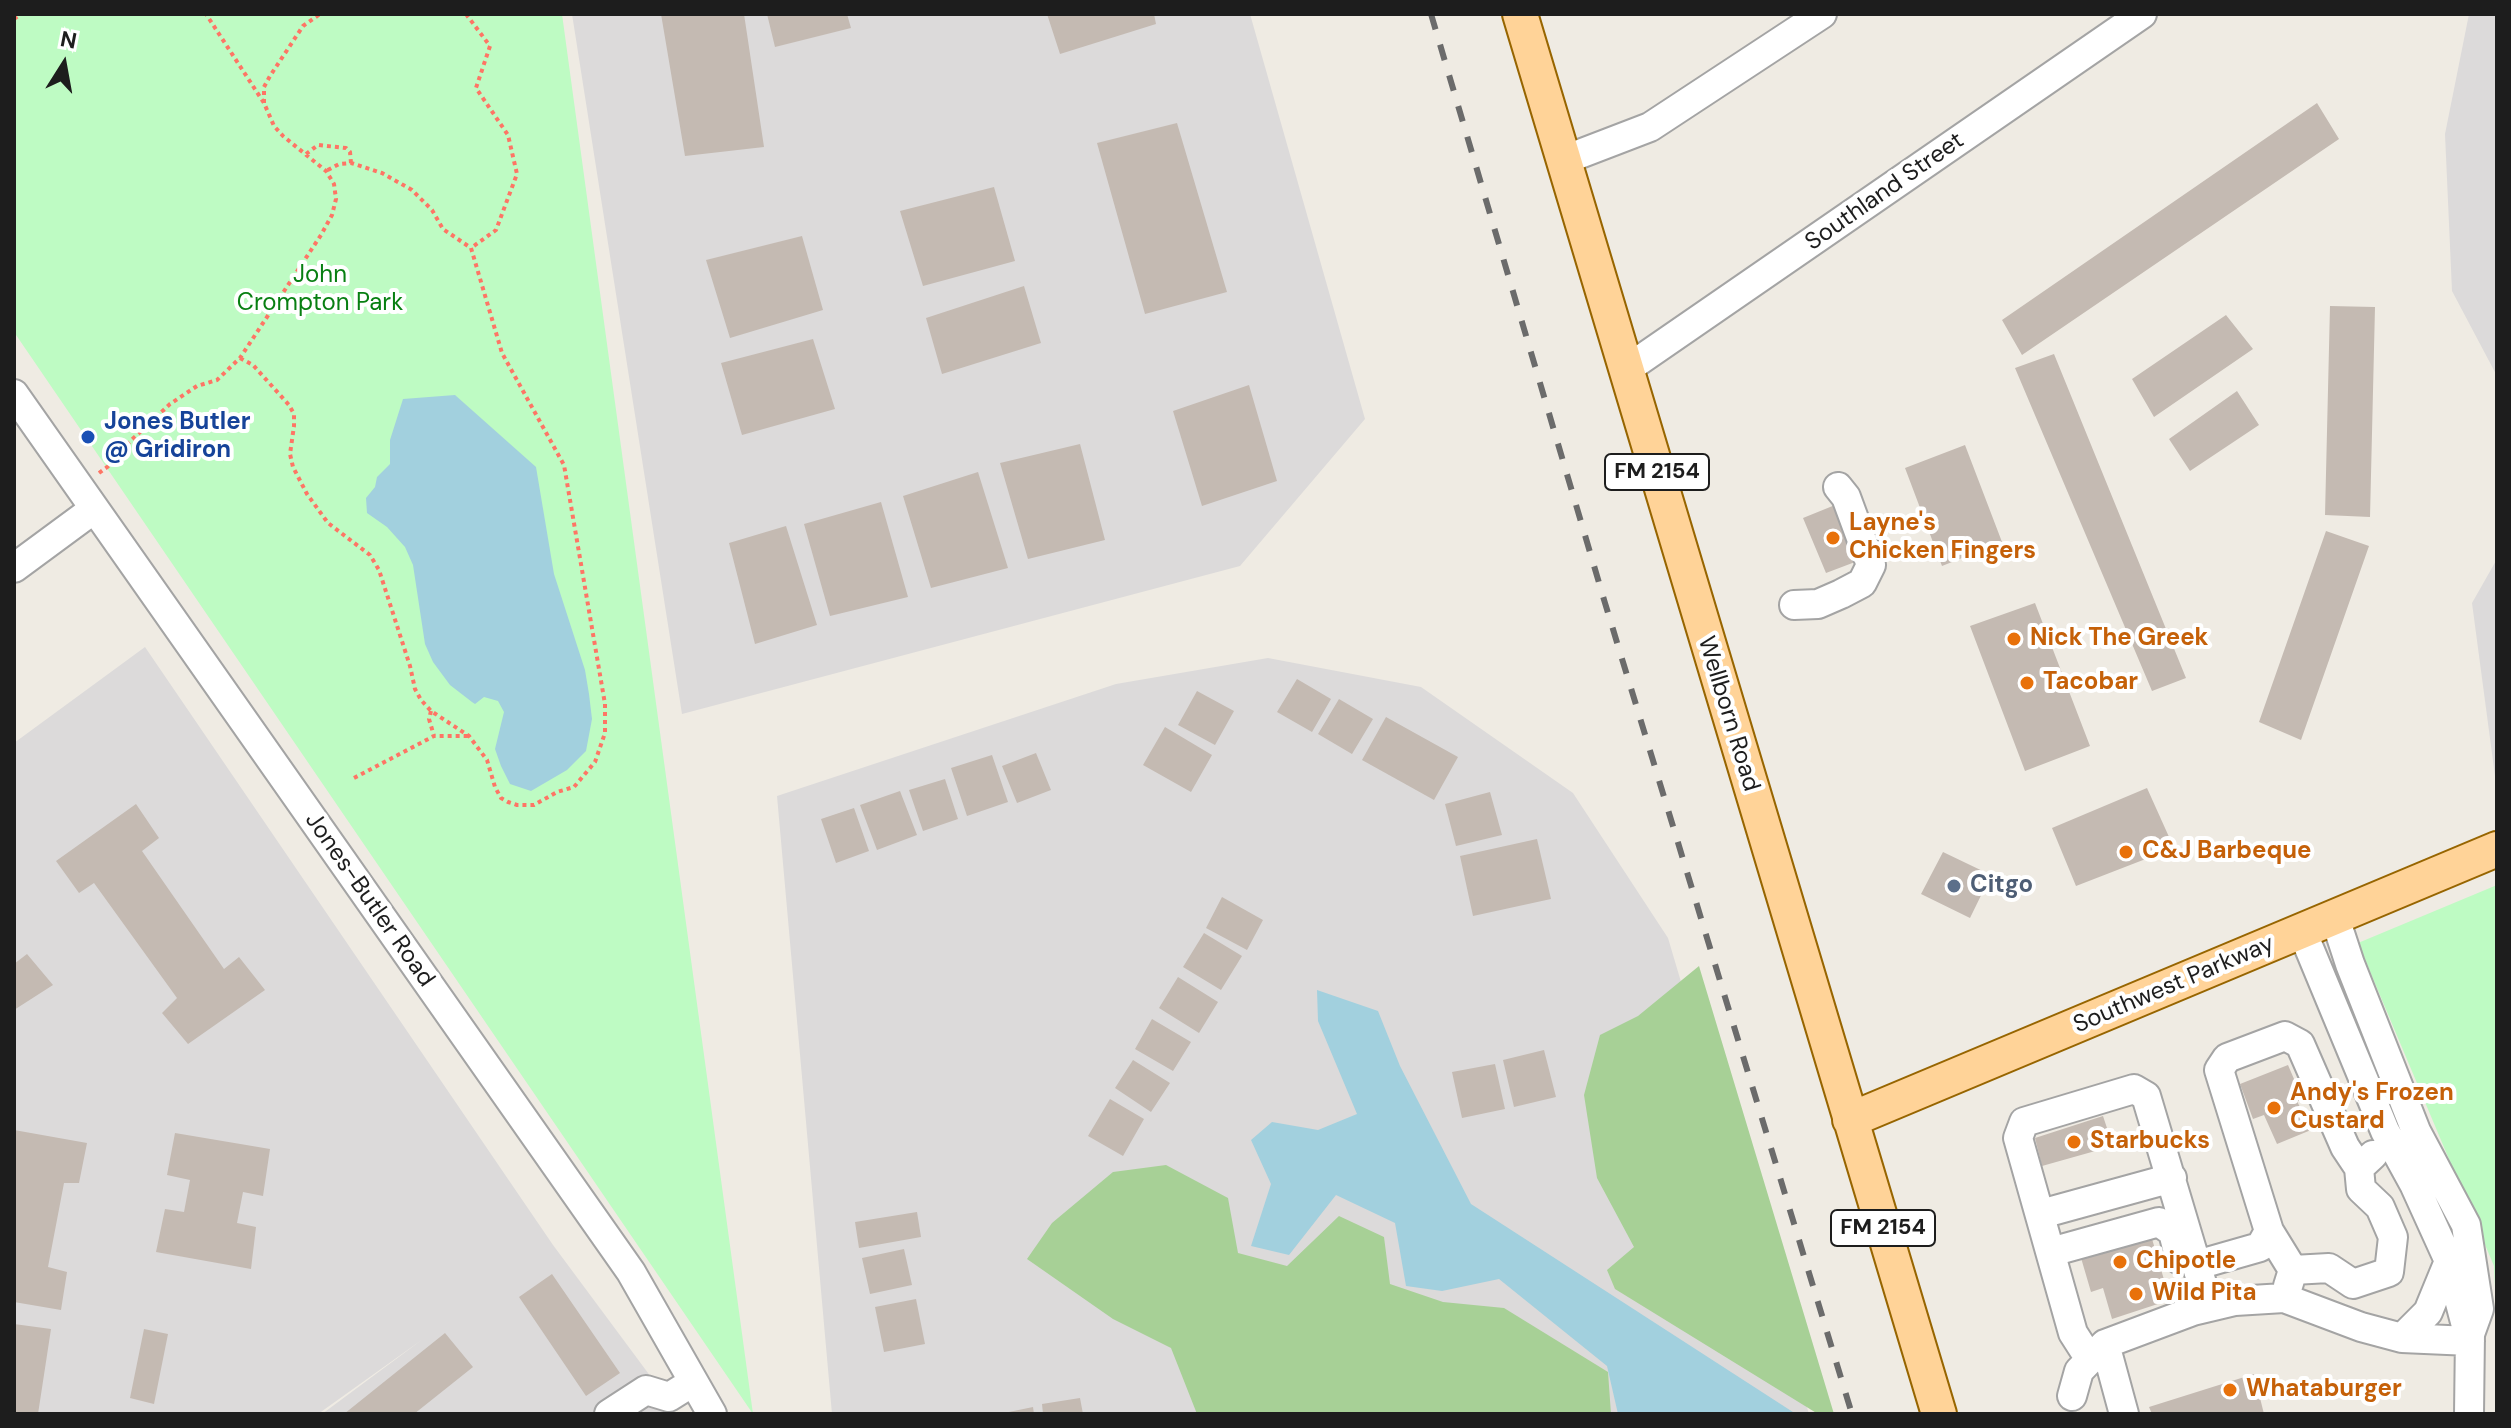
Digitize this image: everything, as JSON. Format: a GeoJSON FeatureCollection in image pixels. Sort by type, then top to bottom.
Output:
{"type":"FeatureCollection","features":[{"type":"Feature","properties":{"kind":"main road","name":"Wellborn Road"},"geometry":{"type":"LineString","coordinates":[[1520,14],[1939,1414]]}},
{"type":"Feature","properties":{"kind":"main road","name":"Southwest Parkway"},"geometry":{"type":"LineString","coordinates":[[1850,1120],[2497,849]]}},
{"type":"Feature","properties":{"kind":"street"},"geometry":{"type":"LineString","coordinates":[[1564,160],[1650,127],[1822,14]]}},
{"type":"Feature","properties":{"kind":"street","name":"Southland Street"},"geometry":{"type":"LineString","coordinates":[[1627,369],[2142,14]]}},
{"type":"Feature","properties":{"kind":"street","name":"Jones-Butler Road"},"geometry":{"type":"LineString","coordinates":[[14,394],[631,1272],[676,1397],[712,1414]]}},
{"type":"Feature","properties":{"kind":"street"},"geometry":{"type":"LineString","coordinates":[[1794,605],[1818,604],[1841,594],[1862,583],[1871,565],[1846,497],[1838,487]]}},
{"type":"Feature","properties":{"kind":"street"},"geometry":{"type":"LineString","coordinates":[[14,568],[86,498]]}},
{"type":"Feature","properties":{"kind":"street"},"geometry":{"type":"LineString","coordinates":[[2335,918],[2416,1131],[2466,1225],[2479,1309],[2470,1338],[2469,1414]]}},
{"type":"Feature","properties":{"kind":"street"},"geometry":{"type":"LineString","coordinates":[[2302,931],[2392,1146],[2414,1184],[2449,1261],[2470,1338]]}},
{"type":"Feature","properties":{"kind":"street"},"geometry":{"type":"LineString","coordinates":[[2284,1298],[2293,1270],[2269,1231],[2219,1070],[2227,1058],[2285,1036],[2300,1044],[2345,1147],[2359,1168],[2361,1189],[2380,1207],[2393,1237],[2389,1272],[2353,1284],[2329,1268],[2293,1270]]}},
{"type":"Feature","properties":{"kind":"street"},"geometry":{"type":"LineString","coordinates":[[2124,1414],[2097,1351],[2073,1333],[2018,1138],[2024,1122],[2134,1089],[2146,1096],[2197,1265],[2201,1309]]}},
{"type":"Feature","properties":{"kind":"street"},"geometry":{"type":"LineString","coordinates":[[2359,1168],[2376,1152],[2392,1146]]}},
{"type":"Feature","properties":{"kind":"street"},"geometry":{"type":"LineString","coordinates":[[2041,1214],[2172,1178]]}},
{"type":"Feature","properties":{"kind":"street"},"geometry":{"type":"LineString","coordinates":[[2051,1252],[2159,1222],[2173,1232],[2201,1309]]}},
{"type":"Feature","properties":{"kind":"street"},"geometry":{"type":"LineString","coordinates":[[2197,1265],[2260,1247],[2269,1231]]}},
{"type":"Feature","properties":{"kind":"street"},"geometry":{"type":"LineString","coordinates":[[2402,1338],[2428,1312],[2449,1261]]}},
{"type":"Feature","properties":{"kind":"street"},"geometry":{"type":"LineString","coordinates":[[2068,1408],[2079,1371],[2097,1351],[2201,1309],[2235,1301],[2284,1298],[2361,1327],[2402,1338],[2470,1338]]}},
{"type":"Feature","properties":{"kind":"street"},"geometry":{"type":"LineString","coordinates":[[611,1414],[646,1390],[676,1397]]}},
{"type":"Feature","properties":{"kind":"path"},"geometry":{"type":"LineString","coordinates":[[14,19],[21,14]]}},
{"type":"Feature","properties":{"kind":"path"},"geometry":{"type":"LineString","coordinates":[[86,498],[124,447],[170,404],[197,386],[217,380],[240,358],[332,215],[336,199],[334,184],[326,171],[274,126],[264,103],[206,14]]}},
{"type":"Feature","properties":{"kind":"path"},"geometry":{"type":"LineString","coordinates":[[264,103],[264,87],[270,76],[303,26],[320,14]]}},
{"type":"Feature","properties":{"kind":"path"},"geometry":{"type":"LineString","coordinates":[[466,14],[490,46],[476,88],[508,135],[517,174],[496,230],[471,248]]}},
{"type":"Feature","properties":{"kind":"path"},"geometry":{"type":"LineString","coordinates":[[306,154],[318,145],[346,148],[350,152],[351,163]]}},
{"type":"Feature","properties":{"kind":"path"},"geometry":{"type":"LineString","coordinates":[[240,358],[253,365],[294,414],[290,454],[307,494],[328,523],[370,555],[379,570],[415,689],[431,711],[469,736],[487,760],[501,798],[517,805],[534,805],[557,792],[574,787],[595,762],[605,733],[605,704],[564,465],[502,353],[471,248],[443,229],[432,210],[412,190],[382,173],[351,163],[339,164],[326,171]]}},
{"type":"Feature","properties":{"kind":"path"},"geometry":{"type":"LineString","coordinates":[[431,711],[429,719],[434,736]]}},
{"type":"Feature","properties":{"kind":"path"},"geometry":{"type":"LineString","coordinates":[[354,778],[434,736],[469,736]]}},
{"type":"Feature","properties":{"kind":"shaded area"},"geometry":{"type":"Polygon","coordinates":[[[572,14],[1250,14],[1365,419],[1240,566],[682,714],[572,14]]]}},
{"type":"Feature","properties":{"kind":"shaded area"},"geometry":{"type":"Polygon","coordinates":[[[2469,14],[2497,14],[2497,376],[2452,291],[2445,134],[2469,14]]]}},
{"type":"Feature","properties":{"kind":"shaded area"},"geometry":{"type":"Polygon","coordinates":[[[2497,559],[2497,791],[2472,603],[2497,559]]]}},
{"type":"Feature","properties":{"kind":"shaded area"},"geometry":{"type":"Polygon","coordinates":[[[145,647],[553,1245],[648,1373],[672,1414],[322,1414],[423,1339],[318,1414],[14,1414],[14,743],[145,647]]]}},
{"type":"Feature","properties":{"kind":"shaded area"},"geometry":{"type":"Polygon","coordinates":[[[1268,658],[1421,687],[1573,793],[1668,938],[1809,1414],[832,1414],[777,796],[1116,684],[1268,658]]]}},
{"type":"Feature","properties":{"kind":"green space","name":"John Crompton Park"},"geometry":{"type":"Polygon","coordinates":[[[14,14],[562,14],[753,1414],[14,332],[14,14]]]}},
{"type":"Feature","properties":{"kind":"green space"},"geometry":{"type":"Polygon","coordinates":[[[2497,885],[2497,1331],[2494,1266],[2358,943],[2497,885]]]}},
{"type":"Feature","properties":{"kind":"green space"},"geometry":{"type":"Polygon","coordinates":[[[1699,966],[1834,1414],[1818,1414],[1615,1289],[1607,1270],[1634,1247],[1597,1178],[1584,1095],[1600,1035],[1638,1016],[1699,966]]]}},
{"type":"Feature","properties":{"kind":"green space"},"geometry":{"type":"Polygon","coordinates":[[[1166,1165],[1228,1198],[1238,1253],[1287,1266],[1339,1216],[1384,1237],[1390,1284],[1443,1302],[1504,1308],[1608,1372],[1611,1414],[1197,1414],[1171,1348],[1113,1319],[1027,1259],[1052,1223],[1113,1172],[1166,1165]]]}},
{"type":"Feature","properties":{"kind":"water"},"geometry":{"type":"Polygon","coordinates":[[[455,395],[536,467],[554,574],[585,670],[592,719],[586,751],[567,770],[531,791],[510,784],[501,766],[495,749],[504,712],[498,701],[484,697],[475,704],[450,685],[433,662],[425,644],[413,565],[405,547],[387,527],[367,513],[366,498],[375,487],[377,477],[390,464],[390,440],[403,399],[455,395]]]}},
{"type":"Feature","properties":{"kind":"water"},"geometry":{"type":"Polygon","coordinates":[[[1317,990],[1378,1011],[1400,1066],[1471,1204],[1796,1414],[1618,1414],[1607,1366],[1499,1279],[1442,1291],[1406,1286],[1395,1223],[1336,1195],[1289,1255],[1251,1246],[1271,1184],[1251,1140],[1272,1122],[1318,1130],[1357,1114],[1318,1021],[1317,990]]]}},
{"type":"Feature","properties":{"kind":"building"},"geometry":{"type":"Polygon","coordinates":[[[661,14],[744,14],[764,147],[685,156],[661,14]]]}},
{"type":"Feature","properties":{"kind":"building"},"geometry":{"type":"Polygon","coordinates":[[[767,14],[847,14],[851,28],[775,47],[767,14]]]}},
{"type":"Feature","properties":{"kind":"building"},"geometry":{"type":"Polygon","coordinates":[[[1047,14],[1154,14],[1156,24],[1060,54],[1047,14]]]}},
{"type":"Feature","properties":{"kind":"building"},"geometry":{"type":"Polygon","coordinates":[[[2317,103],[2339,139],[2022,355],[2002,320],[2317,103]]]}},
{"type":"Feature","properties":{"kind":"building"},"geometry":{"type":"Polygon","coordinates":[[[1177,123],[1227,292],[1145,314],[1097,143],[1177,123]]]}},
{"type":"Feature","properties":{"kind":"building"},"geometry":{"type":"Polygon","coordinates":[[[994,187],[1015,261],[923,286],[900,211],[994,187]]]}},
{"type":"Feature","properties":{"kind":"building"},"geometry":{"type":"Polygon","coordinates":[[[802,236],[823,310],[730,338],[706,260],[802,236]]]}},
{"type":"Feature","properties":{"kind":"building"},"geometry":{"type":"Polygon","coordinates":[[[1024,286],[1041,343],[942,374],[926,318],[1024,286]]]}},
{"type":"Feature","properties":{"kind":"building"},"geometry":{"type":"Polygon","coordinates":[[[2330,306],[2375,307],[2370,517],[2325,515],[2330,306]]]}},
{"type":"Feature","properties":{"kind":"building"},"geometry":{"type":"Polygon","coordinates":[[[2226,315],[2253,349],[2154,417],[2132,379],[2226,315]]]}},
{"type":"Feature","properties":{"kind":"building"},"geometry":{"type":"Polygon","coordinates":[[[813,339],[835,409],[742,435],[721,363],[813,339]]]}},
{"type":"Feature","properties":{"kind":"building"},"geometry":{"type":"Polygon","coordinates":[[[2054,354],[2186,678],[2152,691],[2015,368],[2054,354]]]}},
{"type":"Feature","properties":{"kind":"building"},"geometry":{"type":"Polygon","coordinates":[[[1249,385],[1277,481],[1202,506],[1173,411],[1249,385]]]}},
{"type":"Feature","properties":{"kind":"building"},"geometry":{"type":"Polygon","coordinates":[[[2237,391],[2259,425],[2190,471],[2169,439],[2237,391]]]}},
{"type":"Feature","properties":{"kind":"building"},"geometry":{"type":"Polygon","coordinates":[[[1080,444],[1105,540],[1028,559],[1000,463],[1080,444]]]}},
{"type":"Feature","properties":{"kind":"building"},"geometry":{"type":"Polygon","coordinates":[[[1965,445],[2002,542],[1942,566],[1905,468],[1965,445]]]}},
{"type":"Feature","properties":{"kind":"building"},"geometry":{"type":"Polygon","coordinates":[[[978,472],[1008,568],[931,588],[903,496],[978,472]]]}},
{"type":"Feature","properties":{"kind":"building"},"geometry":{"type":"Polygon","coordinates":[[[881,502],[908,597],[830,616],[804,524],[881,502]]]}},
{"type":"Feature","properties":{"kind":"building","name":"Layne's Chicken Fingers"},"geometry":{"type":"Polygon","coordinates":[[[1840,503],[1863,559],[1826,573],[1803,518],[1840,503]]]}},
{"type":"Feature","properties":{"kind":"building"},"geometry":{"type":"Polygon","coordinates":[[[786,526],[817,625],[755,644],[729,543],[786,526]]]}},
{"type":"Feature","properties":{"kind":"building"},"geometry":{"type":"Polygon","coordinates":[[[2326,531],[2369,546],[2301,740],[2259,722],[2326,531]]]}},
{"type":"Feature","properties":{"kind":"building"},"geometry":{"type":"Polygon","coordinates":[[[2035,603],[2090,746],[2025,771],[1970,626],[2035,603]]]}},
{"type":"Feature","properties":{"kind":"building"},"geometry":{"type":"Polygon","coordinates":[[[1297,679],[1331,699],[1312,732],[1277,712],[1297,679]]]}},
{"type":"Feature","properties":{"kind":"building"},"geometry":{"type":"Polygon","coordinates":[[[1197,691],[1234,711],[1215,745],[1178,725],[1197,691]]]}},
{"type":"Feature","properties":{"kind":"building"},"geometry":{"type":"Polygon","coordinates":[[[1339,699],[1373,719],[1352,754],[1318,734],[1339,699]]]}},
{"type":"Feature","properties":{"kind":"building"},"geometry":{"type":"Polygon","coordinates":[[[1386,717],[1458,757],[1434,800],[1362,760],[1386,717]]]}},
{"type":"Feature","properties":{"kind":"building"},"geometry":{"type":"Polygon","coordinates":[[[1165,727],[1212,755],[1191,792],[1143,765],[1165,727]]]}},
{"type":"Feature","properties":{"kind":"building"},"geometry":{"type":"Polygon","coordinates":[[[1036,753],[1051,790],[1017,803],[1002,766],[1036,753]]]}},
{"type":"Feature","properties":{"kind":"building"},"geometry":{"type":"Polygon","coordinates":[[[992,755],[1008,802],[967,816],[951,768],[992,755]]]}},
{"type":"Feature","properties":{"kind":"building"},"geometry":{"type":"Polygon","coordinates":[[[945,779],[958,819],[923,831],[909,790],[945,779]]]}},
{"type":"Feature","properties":{"kind":"building"},"geometry":{"type":"Polygon","coordinates":[[[2147,788],[2174,848],[2076,886],[2052,828],[2147,788]]]}},
{"type":"Feature","properties":{"kind":"building"},"geometry":{"type":"Polygon","coordinates":[[[900,791],[917,835],[877,850],[860,805],[900,791]]]}},
{"type":"Feature","properties":{"kind":"building"},"geometry":{"type":"Polygon","coordinates":[[[1490,792],[1502,835],[1456,846],[1445,804],[1490,792]]]}},
{"type":"Feature","properties":{"kind":"building"},"geometry":{"type":"Polygon","coordinates":[[[136,804],[159,838],[142,851],[224,969],[239,957],[265,990],[188,1044],[162,1013],[177,998],[94,883],[79,893],[56,861],[136,804]]]}},
{"type":"Feature","properties":{"kind":"building"},"geometry":{"type":"Polygon","coordinates":[[[854,808],[869,851],[836,863],[821,819],[854,808]]]}},
{"type":"Feature","properties":{"kind":"building"},"geometry":{"type":"Polygon","coordinates":[[[1537,839],[1551,899],[1473,916],[1460,856],[1537,839]]]}},
{"type":"Feature","properties":{"kind":"building"},"geometry":{"type":"Polygon","coordinates":[[[1943,852],[1991,875],[1970,918],[1921,894],[1943,852]]]}},
{"type":"Feature","properties":{"kind":"building"},"geometry":{"type":"Polygon","coordinates":[[[1222,897],[1263,920],[1247,950],[1206,928],[1222,897]]]}},
{"type":"Feature","properties":{"kind":"building"},"geometry":{"type":"Polygon","coordinates":[[[1204,933],[1242,956],[1221,990],[1183,967],[1204,933]]]}},
{"type":"Feature","properties":{"kind":"building"},"geometry":{"type":"Polygon","coordinates":[[[27,954],[53,985],[14,1010],[14,964],[27,954]]]}},
{"type":"Feature","properties":{"kind":"building"},"geometry":{"type":"Polygon","coordinates":[[[1178,977],[1218,1002],[1199,1033],[1159,1008],[1178,977]]]}},
{"type":"Feature","properties":{"kind":"building"},"geometry":{"type":"Polygon","coordinates":[[[1152,1019],[1191,1042],[1173,1071],[1135,1049],[1152,1019]]]}},
{"type":"Feature","properties":{"kind":"building"},"geometry":{"type":"Polygon","coordinates":[[[1544,1050],[1556,1097],[1514,1107],[1503,1060],[1544,1050]]]}},
{"type":"Feature","properties":{"kind":"building"},"geometry":{"type":"Polygon","coordinates":[[[1133,1060],[1170,1083],[1151,1112],[1115,1088],[1133,1060]]]}},
{"type":"Feature","properties":{"kind":"building"},"geometry":{"type":"Polygon","coordinates":[[[1495,1064],[1505,1109],[1462,1118],[1452,1072],[1495,1064]]]}},
{"type":"Feature","properties":{"kind":"building","name":"Andy's Frozen Custard"},"geometry":{"type":"Polygon","coordinates":[[[2288,1065],[2303,1100],[2297,1101],[2311,1130],[2277,1144],[2264,1115],[2253,1119],[2240,1084],[2288,1065]]]}},
{"type":"Feature","properties":{"kind":"building"},"geometry":{"type":"Polygon","coordinates":[[[1110,1099],[1144,1119],[1123,1156],[1088,1136],[1110,1099]]]}},
{"type":"Feature","properties":{"kind":"building","name":"Starbucks"},"geometry":{"type":"Polygon","coordinates":[[[2103,1116],[2113,1146],[2042,1166],[2035,1138],[2103,1116]]]}},
{"type":"Feature","properties":{"kind":"building"},"geometry":{"type":"Polygon","coordinates":[[[14,1130],[87,1143],[79,1183],[64,1183],[48,1267],[67,1272],[61,1310],[14,1302],[14,1130]]]}},
{"type":"Feature","properties":{"kind":"building"},"geometry":{"type":"Polygon","coordinates":[[[175,1133],[270,1149],[263,1196],[243,1192],[237,1223],[256,1227],[251,1269],[156,1252],[165,1209],[184,1212],[190,1180],[167,1175],[175,1133]]]}},
{"type":"Feature","properties":{"kind":"building"},"geometry":{"type":"Polygon","coordinates":[[[917,1212],[921,1237],[859,1248],[855,1222],[917,1212]]]}},
{"type":"Feature","properties":{"kind":"building","name":"Chipotle"},"geometry":{"type":"Polygon","coordinates":[[[2150,1232],[2170,1300],[2112,1319],[2103,1288],[2091,1292],[2079,1251],[2150,1232]]]}},
{"type":"Feature","properties":{"kind":"building"},"geometry":{"type":"Polygon","coordinates":[[[904,1249],[912,1285],[870,1294],[862,1258],[904,1249]]]}},
{"type":"Feature","properties":{"kind":"building"},"geometry":{"type":"Polygon","coordinates":[[[552,1274],[620,1373],[586,1396],[519,1297],[552,1274]]]}},
{"type":"Feature","properties":{"kind":"building"},"geometry":{"type":"Polygon","coordinates":[[[916,1299],[925,1344],[884,1352],[875,1307],[916,1299]]]}},
{"type":"Feature","properties":{"kind":"building"},"geometry":{"type":"Polygon","coordinates":[[[14,1324],[51,1329],[38,1414],[14,1414],[14,1324]]]}},
{"type":"Feature","properties":{"kind":"building"},"geometry":{"type":"Polygon","coordinates":[[[144,1329],[168,1334],[154,1404],[130,1398],[144,1329]]]}},
{"type":"Feature","properties":{"kind":"building"},"geometry":{"type":"Polygon","coordinates":[[[445,1333],[473,1367],[414,1414],[344,1414],[445,1333]]]}},
{"type":"Feature","properties":{"kind":"building","name":"Whataburger"},"geometry":{"type":"Polygon","coordinates":[[[2254,1374],[2264,1414],[2152,1414],[2149,1407],[2254,1374]]]}},
{"type":"Feature","properties":{"kind":"building"},"geometry":{"type":"Polygon","coordinates":[[[1080,1398],[1083,1414],[1043,1414],[1042,1404],[1080,1398]]]}},
{"type":"Feature","properties":{"kind":"building"},"geometry":{"type":"Polygon","coordinates":[[[1033,1407],[1034,1414],[1004,1414],[1004,1413],[1033,1407]]]}},
{"type":"Feature","properties":{"kind":"railway"},"geometry":{"type":"LineString","coordinates":[[1431,14],[1605,603],[1852,1414]]}},
{"type":"Feature","properties":{"kind":"place","name":"Jones Butler @ Gridiron"},"geometry":{"type":"Point","coordinates":[88,437]}},
{"type":"Feature","properties":{"kind":"place","name":"Layne's Chicken Fingers"},"geometry":{"type":"Point","coordinates":[1833,538]}},
{"type":"Feature","properties":{"kind":"place","name":"Nick The Greek"},"geometry":{"type":"Point","coordinates":[2014,639]}},
{"type":"Feature","properties":{"kind":"place","name":"Tacobar"},"geometry":{"type":"Point","coordinates":[2027,683]}},
{"type":"Feature","properties":{"kind":"place","name":"C&J Barbeque"},"geometry":{"type":"Point","coordinates":[2126,852]}},
{"type":"Feature","properties":{"kind":"place","name":"Citgo"},"geometry":{"type":"Point","coordinates":[1954,886]}},
{"type":"Feature","properties":{"kind":"place","name":"Andy's Frozen Custard"},"geometry":{"type":"Point","coordinates":[2274,1108]}},
{"type":"Feature","properties":{"kind":"place","name":"Starbucks"},"geometry":{"type":"Point","coordinates":[2074,1142]}},
{"type":"Feature","properties":{"kind":"place","name":"Chipotle"},"geometry":{"type":"Point","coordinates":[2120,1262]}},
{"type":"Feature","properties":{"kind":"place","name":"Wild Pita"},"geometry":{"type":"Point","coordinates":[2136,1294]}},
{"type":"Feature","properties":{"kind":"place","name":"Whataburger"},"geometry":{"type":"Point","coordinates":[2230,1390]}}]}
